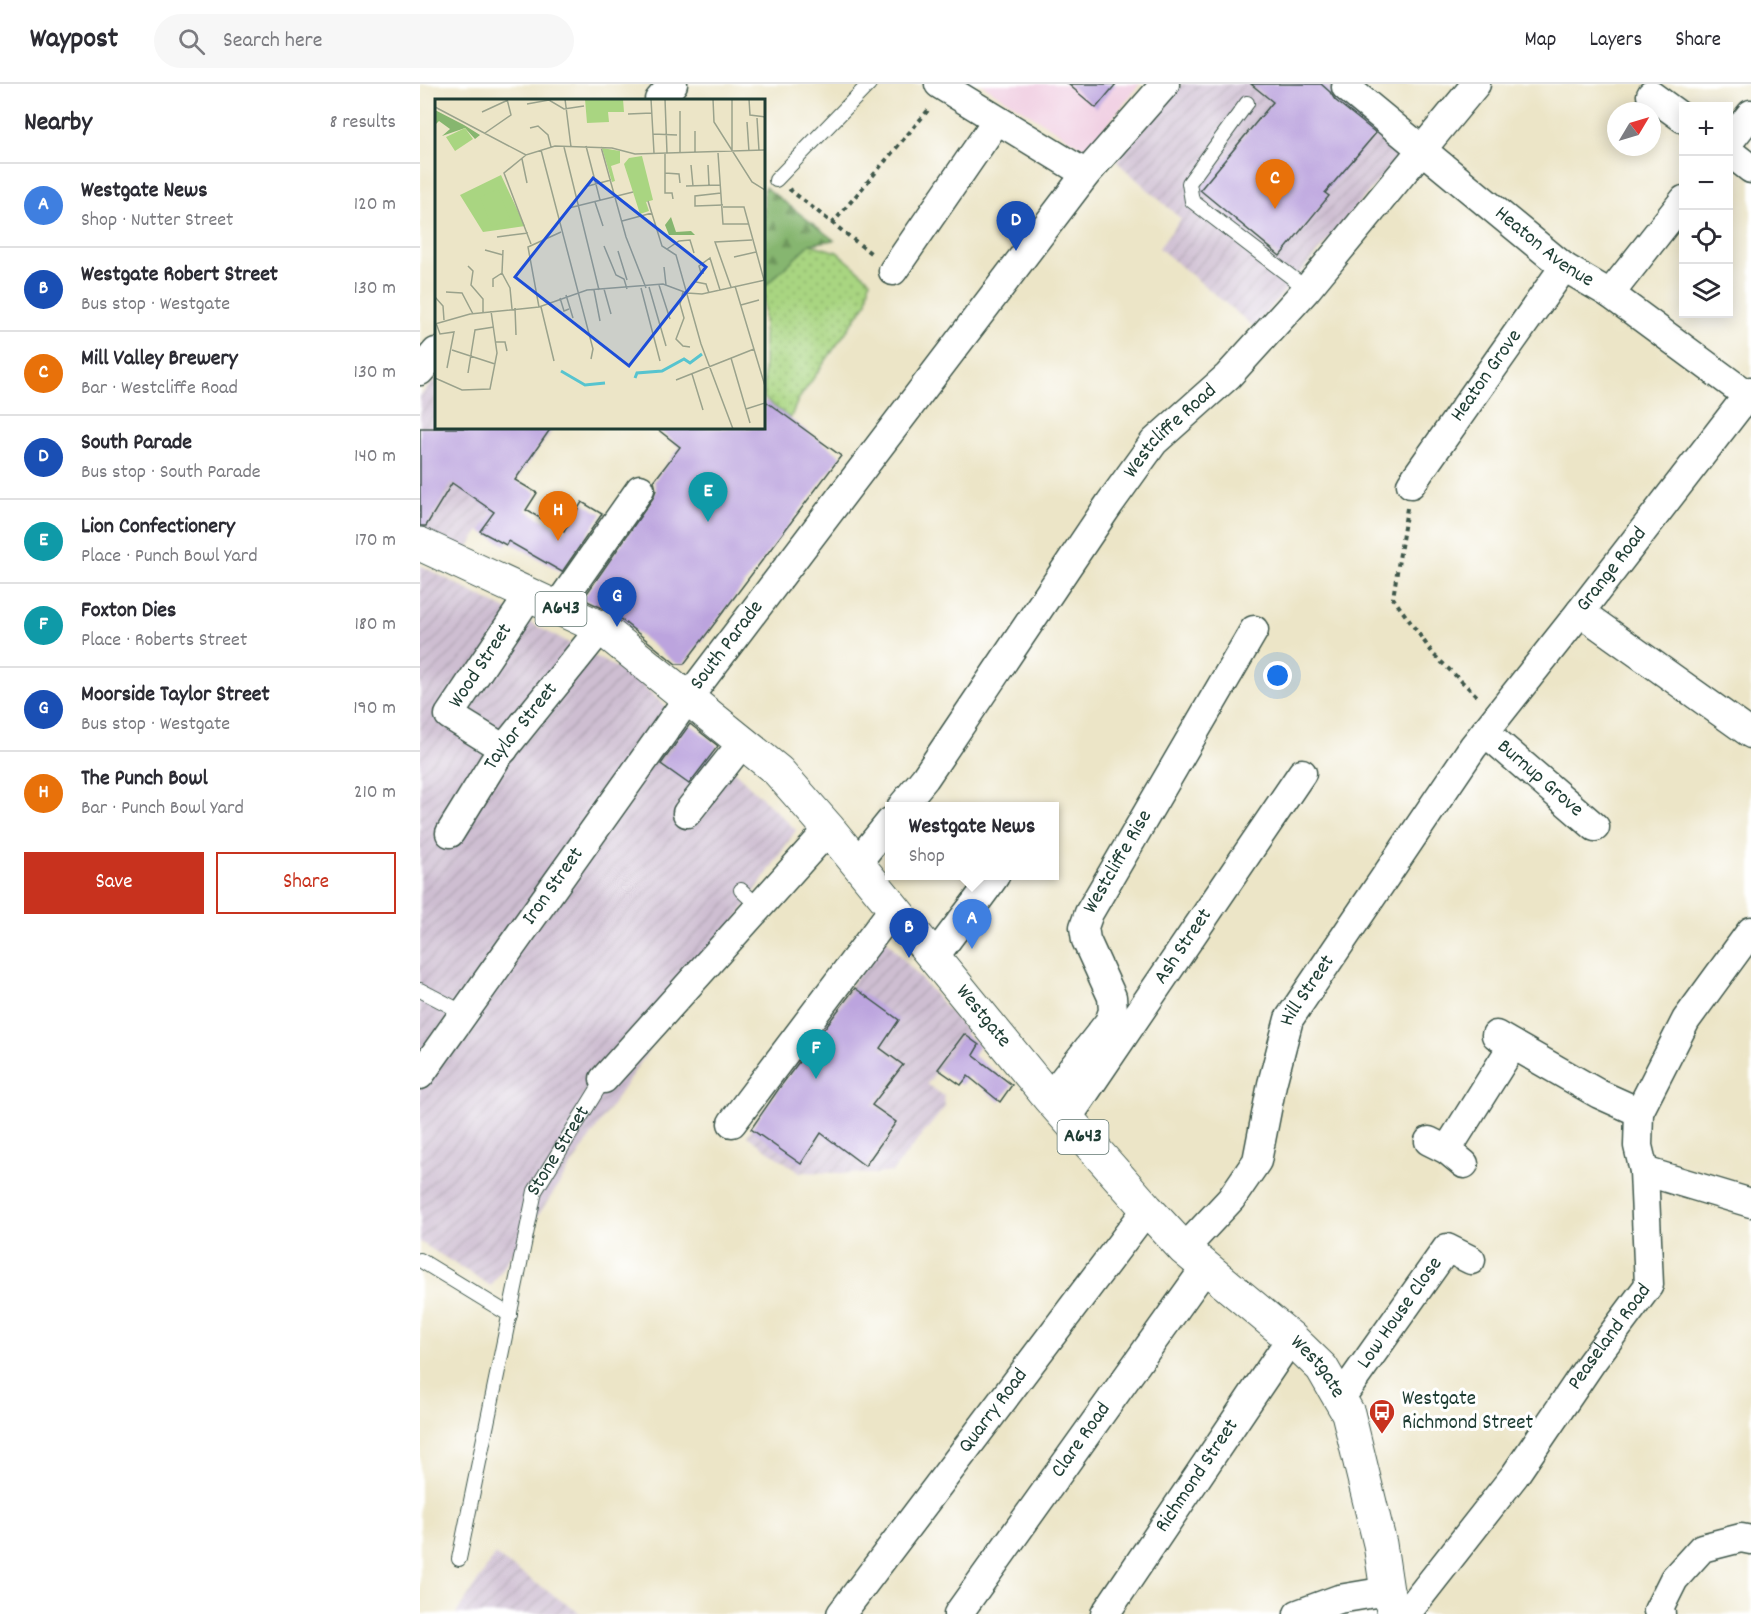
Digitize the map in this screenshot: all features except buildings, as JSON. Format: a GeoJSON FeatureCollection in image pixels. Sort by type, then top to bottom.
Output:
{"type":"FeatureCollection","features":[{"type":"Feature","properties":{"kind":"main road","name":"Westgate"},"geometry":{"type":"LineString","coordinates":[[420,544],[601,628],[778,771],[829,829],[1058,1108],[1147,1209],[1194,1259],[1291,1338],[1322,1368],[1348,1413],[1396,1606]]}},
{"type":"Feature","properties":{"kind":"street"},"geometry":{"type":"LineString","coordinates":[[659,99],[673,84]]}},
{"type":"Feature","properties":{"kind":"street","name":"South Parade"},"geometry":{"type":"LineString","coordinates":[[688,698],[1086,174],[1165,84]]}},
{"type":"Feature","properties":{"kind":"street","name":"Westcliffe Road"},"geometry":{"type":"LineString","coordinates":[[906,802],[925,778],[1110,503],[1154,442],[1227,376],[1306,289],[1476,84]]}},
{"type":"Feature","properties":{"kind":"street"},"geometry":{"type":"LineString","coordinates":[[943,86],[1086,174]]}},
{"type":"Feature","properties":{"kind":"street","name":"Heaton Avenue"},"geometry":{"type":"LineString","coordinates":[[1346,87],[1564,267],[1610,294],[1750,394]]}},
{"type":"Feature","properties":{"kind":"street"},"geometry":{"type":"LineString","coordinates":[[1651,95],[1679,116]]}},
{"type":"Feature","properties":{"kind":"street"},"geometry":{"type":"LineString","coordinates":[[1733,137],[1751,114]]}},
{"type":"Feature","properties":{"kind":"street"},"geometry":{"type":"LineString","coordinates":[[893,271],[997,120]]}},
{"type":"Feature","properties":{"kind":"street"},"geometry":{"type":"LineString","coordinates":[[1733,155],[1751,169]]}},
{"type":"Feature","properties":{"kind":"street"},"geometry":{"type":"LineString","coordinates":[[1610,294],[1679,205]]}},
{"type":"Feature","properties":{"kind":"street","name":"Heaton Grove"},"geometry":{"type":"LineString","coordinates":[[1411,484],[1564,267]]}},
{"type":"Feature","properties":{"kind":"street"},"geometry":{"type":"LineString","coordinates":[[420,371],[435,353]]}},
{"type":"Feature","properties":{"kind":"street","name":"Grange Road"},"geometry":{"type":"LineString","coordinates":[[1485,732],[1750,394]]}},
{"type":"Feature","properties":{"kind":"street"},"geometry":{"type":"LineString","coordinates":[[544,601],[640,489]]}},
{"type":"Feature","properties":{"kind":"street","name":"Wood Street"},"geometry":{"type":"LineString","coordinates":[[504,749],[449,715],[544,601]]}},
{"type":"Feature","properties":{"kind":"street"},"geometry":{"type":"LineString","coordinates":[[1580,612],[1751,734]]}},
{"type":"Feature","properties":{"kind":"street","name":"Taylor Street"},"geometry":{"type":"LineString","coordinates":[[450,833],[504,749],[601,628]]}},
{"type":"Feature","properties":{"kind":"street","name":"Westcliffe Rise"},"geometry":{"type":"LineString","coordinates":[[1058,1108],[1109,1022],[1113,1011],[1112,997],[1086,940],[1084,927],[1089,913],[1254,630]]}},
{"type":"Feature","properties":{"kind":"street","name":"Iron Street"},"geometry":{"type":"LineString","coordinates":[[420,1075],[688,698]]}},
{"type":"Feature","properties":{"kind":"street","name":"Burnup Grove"},"geometry":{"type":"LineString","coordinates":[[1485,732],[1595,827]]}},
{"type":"Feature","properties":{"kind":"street","name":"Hill Street"},"geometry":{"type":"LineString","coordinates":[[1194,1259],[1257,1161],[1288,1019],[1485,732]]}},
{"type":"Feature","properties":{"kind":"street"},"geometry":{"type":"LineString","coordinates":[[687,813],[743,742]]}},
{"type":"Feature","properties":{"kind":"street","name":"Ash Street"},"geometry":{"type":"LineString","coordinates":[[1058,1108],[1302,773]]}},
{"type":"Feature","properties":{"kind":"street"},"geometry":{"type":"LineString","coordinates":[[856,864],[885,828]]}},
{"type":"Feature","properties":{"kind":"street","name":"Stone Street"},"geometry":{"type":"LineString","coordinates":[[604,1079],[750,898],[829,829]]}},
{"type":"Feature","properties":{"kind":"street"},"geometry":{"type":"LineString","coordinates":[[934,958],[954,928],[971,910],[992,880]]}},
{"type":"Feature","properties":{"kind":"street"},"geometry":{"type":"LineString","coordinates":[[732,1123],[894,908]]}},
{"type":"Feature","properties":{"kind":"street","name":"Peaseland Road"},"geometry":{"type":"LineString","coordinates":[[1396,1606],[1515,1475],[1591,1363],[1649,1285],[1644,1171],[1638,1146],[1639,1112],[1686,1020],[1751,931]]}},
{"type":"Feature","properties":{"kind":"street"},"geometry":{"type":"LineString","coordinates":[[1447,1152],[1504,1040],[1599,1094],[1639,1112]]}},
{"type":"Feature","properties":{"kind":"street"},"geometry":{"type":"LineString","coordinates":[[1644,1171],[1751,1203]]}},
{"type":"Feature","properties":{"kind":"street","name":"Quarry Road"},"geometry":{"type":"LineString","coordinates":[[841,1614],[1147,1209]]}},
{"type":"Feature","properties":{"kind":"street","name":"Low House Close"},"geometry":{"type":"LineString","coordinates":[[1340,1399],[1447,1248],[1471,1260]]}},
{"type":"Feature","properties":{"kind":"street","name":"Clare Road"},"geometry":{"type":"LineString","coordinates":[[958,1614],[1194,1259]]}},
{"type":"Feature","properties":{"kind":"street","name":"Richmond Street"},"geometry":{"type":"LineString","coordinates":[[1106,1614],[1291,1338]]}},
{"type":"Feature","properties":{"kind":"street"},"geometry":{"type":"LineString","coordinates":[[1661,1614],[1658,1611],[1674,1579],[1702,1548],[1742,1538],[1751,1540]]}},
{"type":"Feature","properties":{"kind":"street"},"geometry":{"type":"LineString","coordinates":[[1298,1614],[1339,1599],[1396,1606]]}},
{"type":"Feature","properties":{"kind":"lane"},"geometry":{"type":"LineString","coordinates":[[776,180],[869,84]]}},
{"type":"Feature","properties":{"kind":"lane"},"geometry":{"type":"LineString","coordinates":[[1247,104],[1189,183],[1192,201],[1306,289]]}},
{"type":"Feature","properties":{"kind":"lane"},"geometry":{"type":"LineString","coordinates":[[420,990],[464,1013]]}},
{"type":"Feature","properties":{"kind":"lane","name":"Stone Street"},"geometry":{"type":"LineString","coordinates":[[459,1559],[535,1191],[604,1079]]}},
{"type":"Feature","properties":{"kind":"lane"},"geometry":{"type":"LineString","coordinates":[[420,1260],[510,1315]]}},
{"type":"Feature","properties":{"kind":"path"},"geometry":{"type":"LineString","coordinates":[[832,224],[943,86]]}},
{"type":"Feature","properties":{"kind":"path"},"geometry":{"type":"LineString","coordinates":[[776,180],[893,271]]}},
{"type":"Feature","properties":{"kind":"path"},"geometry":{"type":"LineString","coordinates":[[1411,484],[1393,598],[1485,732]]}},
{"type":"Feature","properties":{"kind":"shaded area"},"geometry":{"type":"Polygon","coordinates":[[[981,84],[1140,84],[1087,150],[981,84]]]}},
{"type":"Feature","properties":{"kind":"shaded area"},"geometry":{"type":"Polygon","coordinates":[[[1181,84],[1335,84],[1407,147],[1254,327],[1159,248],[1181,219],[1116,161],[1181,84]]]}},
{"type":"Feature","properties":{"kind":"shaded area"},"geometry":{"type":"Polygon","coordinates":[[[435,379],[435,429],[553,429],[466,550],[420,530],[420,396],[435,379]]]}},
{"type":"Feature","properties":{"kind":"shaded area"},"geometry":{"type":"Polygon","coordinates":[[[420,565],[634,677],[796,830],[491,1286],[420,1242],[420,565]]]}},
{"type":"Feature","properties":{"kind":"shaded area"},"geometry":{"type":"Polygon","coordinates":[[[884,937],[967,1031],[927,1084],[944,1096],[945,1107],[892,1172],[876,1174],[799,1172],[747,1136],[884,937]]]}},
{"type":"Feature","properties":{"kind":"shaded area"},"geometry":{"type":"Polygon","coordinates":[[[495,1555],[581,1614],[456,1614],[495,1555]]]}},
{"type":"Feature","properties":{"kind":"green space"},"geometry":{"type":"Polygon","coordinates":[[[765,187],[834,240],[810,244],[765,286],[765,187]]]}},
{"type":"Feature","properties":{"kind":"green space"},"geometry":{"type":"Polygon","coordinates":[[[810,244],[837,252],[870,280],[867,302],[798,400],[790,419],[765,399],[765,286],[810,244]]]}},
{"type":"Feature","properties":{"kind":"place","name":"Mill Valley Brewery"},"geometry":{"type":"Point","coordinates":[1275,209]}},
{"type":"Feature","properties":{"kind":"place","name":"South Parade"},"geometry":{"type":"Point","coordinates":[1016,251]}},
{"type":"Feature","properties":{"kind":"place","name":"Lion Confectionery"},"geometry":{"type":"Point","coordinates":[708,522]}},
{"type":"Feature","properties":{"kind":"place","name":"The Punch Bowl"},"geometry":{"type":"Point","coordinates":[558,541]}},
{"type":"Feature","properties":{"kind":"place","name":"Moorside Taylor Street"},"geometry":{"type":"Point","coordinates":[617,627]}},
{"type":"Feature","properties":{"kind":"place","name":"Westgate News"},"geometry":{"type":"Point","coordinates":[972,949]}},
{"type":"Feature","properties":{"kind":"place","name":"Westgate Robert Street"},"geometry":{"type":"Point","coordinates":[909,958]}},
{"type":"Feature","properties":{"kind":"place","name":"Foxton Dies"},"geometry":{"type":"Point","coordinates":[816,1079]}},
{"type":"Feature","properties":{"kind":"place","name":"Westgate Richmond Street"},"geometry":{"type":"Point","coordinates":[1382,1435]}}]}
